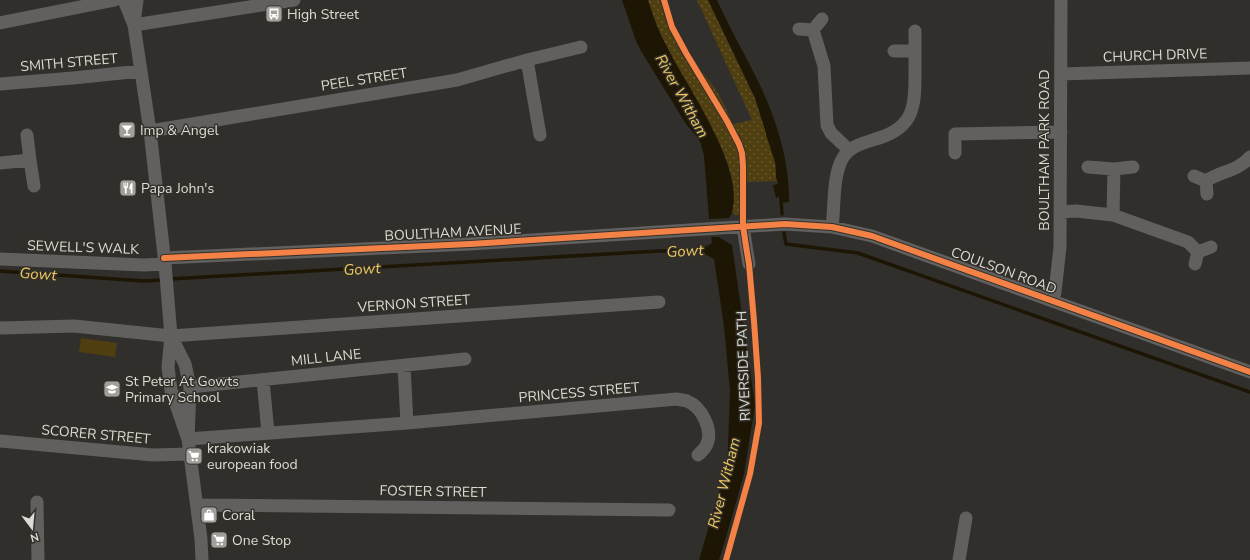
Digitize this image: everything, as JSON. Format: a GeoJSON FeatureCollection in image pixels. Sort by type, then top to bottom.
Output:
{"type":"FeatureCollection","features":[{"type":"Feature","properties":{"kind":"street"},"geometry":{"type":"LineString","coordinates":[[0,23],[114,0]]}},
{"type":"Feature","properties":{"kind":"street"},"geometry":{"type":"LineString","coordinates":[[124,0],[134,25],[150,131],[171,336],[168,367],[171,390],[188,439]]}},
{"type":"Feature","properties":{"kind":"street"},"geometry":{"type":"LineString","coordinates":[[134,25],[137,0]]}},
{"type":"Feature","properties":{"kind":"street"},"geometry":{"type":"LineString","coordinates":[[134,25],[294,0]]}},
{"type":"Feature","properties":{"kind":"street","name":"BOULTHAM PARK ROAD"},"geometry":{"type":"LineString","coordinates":[[1052,300],[1055,292],[1060,247],[1060,0]]}},
{"type":"Feature","properties":{"kind":"street"},"geometry":{"type":"LineString","coordinates":[[813,30],[822,19]]}},
{"type":"Feature","properties":{"kind":"street"},"geometry":{"type":"LineString","coordinates":[[799,29],[813,30]]}},
{"type":"Feature","properties":{"kind":"street"},"geometry":{"type":"LineString","coordinates":[[813,30],[824,66],[827,125],[830,134],[848,150]]}},
{"type":"Feature","properties":{"kind":"street"},"geometry":{"type":"LineString","coordinates":[[832,227],[835,187],[838,171],[843,157],[848,150],[892,133],[902,125],[913,109],[915,95],[915,31]]}},
{"type":"Feature","properties":{"kind":"street","name":"PEEL STREET"},"geometry":{"type":"LineString","coordinates":[[150,131],[457,80],[527,60],[581,47]]}},
{"type":"Feature","properties":{"kind":"street"},"geometry":{"type":"LineString","coordinates":[[894,51],[915,51]]}},
{"type":"Feature","properties":{"kind":"street"},"geometry":{"type":"LineString","coordinates":[[527,60],[540,135]]}},
{"type":"Feature","properties":{"kind":"street","name":"CHURCH DRIVE"},"geometry":{"type":"LineString","coordinates":[[1061,74],[1250,68]]}},
{"type":"Feature","properties":{"kind":"street","name":"SMITH STREET"},"geometry":{"type":"LineString","coordinates":[[0,84],[142,71]]}},
{"type":"Feature","properties":{"kind":"street"},"geometry":{"type":"LineString","coordinates":[[955,152],[955,134],[1061,132]]}},
{"type":"Feature","properties":{"kind":"street"},"geometry":{"type":"LineString","coordinates":[[27,135],[34,186]]}},
{"type":"Feature","properties":{"kind":"street"},"geometry":{"type":"LineString","coordinates":[[1202,184],[1214,176],[1238,167],[1250,157]]}},
{"type":"Feature","properties":{"kind":"street"},"geometry":{"type":"LineString","coordinates":[[0,163],[30,160]]}},
{"type":"Feature","properties":{"kind":"street"},"geometry":{"type":"LineString","coordinates":[[1088,168],[1114,169],[1133,166]]}},
{"type":"Feature","properties":{"kind":"street"},"geometry":{"type":"LineString","coordinates":[[1113,215],[1114,169]]}},
{"type":"Feature","properties":{"kind":"street"},"geometry":{"type":"LineString","coordinates":[[1060,212],[1076,211],[1113,215],[1188,242],[1197,258],[1211,247]]}},
{"type":"Feature","properties":{"kind":"street","name":"COULSON ROAD"},"geometry":{"type":"LineString","coordinates":[[743,226],[785,224],[832,227],[872,236],[1250,372]]}},
{"type":"Feature","properties":{"kind":"street"},"geometry":{"type":"LineString","coordinates":[[743,226],[749,264]]}},
{"type":"Feature","properties":{"kind":"street","name":"BOULTHAM AVENUE"},"geometry":{"type":"LineString","coordinates":[[164,264],[743,226]]}},
{"type":"Feature","properties":{"kind":"street","name":"SEWELL'S WALK"},"geometry":{"type":"LineString","coordinates":[[0,259],[144,265],[164,264]]}},
{"type":"Feature","properties":{"kind":"street","name":"VERNON STREET"},"geometry":{"type":"LineString","coordinates":[[0,328],[74,326],[171,336],[660,302]]}},
{"type":"Feature","properties":{"kind":"street"},"geometry":{"type":"LineString","coordinates":[[171,336],[185,364],[190,387],[188,439],[197,505],[202,560]]}},
{"type":"Feature","properties":{"kind":"street","name":"MILL LANE"},"geometry":{"type":"LineString","coordinates":[[190,387],[465,359]]}},
{"type":"Feature","properties":{"kind":"street"},"geometry":{"type":"LineString","coordinates":[[404,366],[407,423]]}},
{"type":"Feature","properties":{"kind":"street"},"geometry":{"type":"LineString","coordinates":[[263,380],[268,433]]}},
{"type":"Feature","properties":{"kind":"street","name":"PRINCESS STREET"},"geometry":{"type":"LineString","coordinates":[[188,439],[407,423],[677,399],[688,401],[695,406],[705,418],[708,440],[703,450],[698,455]]}},
{"type":"Feature","properties":{"kind":"street","name":"SCORER STREET"},"geometry":{"type":"LineString","coordinates":[[0,441],[153,455],[190,454]]}},
{"type":"Feature","properties":{"kind":"street"},"geometry":{"type":"LineString","coordinates":[[37,502],[38,560]]}},
{"type":"Feature","properties":{"kind":"street","name":"FOSTER STREET"},"geometry":{"type":"LineString","coordinates":[[197,505],[669,510]]}},
{"type":"Feature","properties":{"kind":"street"},"geometry":{"type":"LineString","coordinates":[[959,560],[966,518]]}},
{"type":"Feature","properties":{"kind":"shaded area"},"geometry":{"type":"Polygon","coordinates":[[[648,0],[665,0],[675,29],[697,66],[712,84],[722,100],[733,124],[752,120],[697,0],[708,0],[755,98],[767,136],[773,144],[779,168],[776,177],[778,181],[746,182],[747,216],[735,215],[732,211],[734,189],[724,155],[709,123],[681,75],[668,49],[648,0]]]}},
{"type":"Feature","properties":{"kind":"shaded area"},"geometry":{"type":"Polygon","coordinates":[[[81,338],[117,343],[115,357],[79,352],[81,338]]]}},
{"type":"Feature","properties":{"kind":"water","name":"River Witham"},"geometry":{"type":"Polygon","coordinates":[[[622,0],[648,0],[663,40],[710,124],[729,168],[733,189],[733,207],[729,218],[709,219],[704,156],[701,144],[686,124],[641,51],[622,0]]]}},
{"type":"Feature","properties":{"kind":"water"},"geometry":{"type":"Polygon","coordinates":[[[708,0],[717,0],[768,104],[784,153],[789,186],[789,202],[781,203],[779,197],[776,198],[773,185],[778,184],[776,177],[779,168],[773,144],[767,136],[755,98],[708,0]]]}},
{"type":"Feature","properties":{"kind":"water","name":"River Witham"},"geometry":{"type":"Polygon","coordinates":[[[711,237],[719,237],[732,245],[755,405],[744,474],[719,560],[699,560],[727,464],[728,447],[730,391],[724,326],[714,259],[705,254],[704,246],[712,243],[711,237]]]}},
{"type":"Feature","properties":{"kind":"waterway"},"geometry":{"type":"LineString","coordinates":[[768,135],[777,163],[778,177]]}},
{"type":"Feature","properties":{"kind":"waterway"},"geometry":{"type":"LineString","coordinates":[[781,199],[782,214]]}},
{"type":"Feature","properties":{"kind":"waterway"},"geometry":{"type":"LineString","coordinates":[[784,233],[786,244],[858,253],[1250,392]]}},
{"type":"Feature","properties":{"kind":"waterway","name":"Gowt"},"geometry":{"type":"LineString","coordinates":[[170,279],[659,251],[709,250]]}},
{"type":"Feature","properties":{"kind":"waterway","name":"Gowt"},"geometry":{"type":"LineString","coordinates":[[0,271],[144,281],[163,280]]}},
{"type":"Feature","properties":{"kind":"cycle path","name":"RIVERSIDE PATH"},"geometry":{"type":"LineString","coordinates":[[664,0],[672,27],[727,121],[742,153],[743,226],[749,264],[754,321],[758,378],[759,423],[750,474],[726,560]]}},
{"type":"Feature","properties":{"kind":"cycle path"},"geometry":{"type":"LineString","coordinates":[[164,258],[470,244],[785,224],[832,227],[872,236],[1250,372]]}},
{"type":"Feature","properties":{"kind":"place","name":"High Street"},"geometry":{"type":"Point","coordinates":[274,14]}},
{"type":"Feature","properties":{"kind":"place","name":"Imp & Angel"},"geometry":{"type":"Point","coordinates":[127,130]}},
{"type":"Feature","properties":{"kind":"place","name":"Papa John's"},"geometry":{"type":"Point","coordinates":[128,188]}},
{"type":"Feature","properties":{"kind":"place","name":"St Peter At Gowts Primary School"},"geometry":{"type":"Point","coordinates":[112,389]}},
{"type":"Feature","properties":{"kind":"place","name":"krakowiak european food"},"geometry":{"type":"Point","coordinates":[194,456]}},
{"type":"Feature","properties":{"kind":"place","name":"Coral"},"geometry":{"type":"Point","coordinates":[209,515]}},
{"type":"Feature","properties":{"kind":"place","name":"One Stop"},"geometry":{"type":"Point","coordinates":[219,540]}}]}
